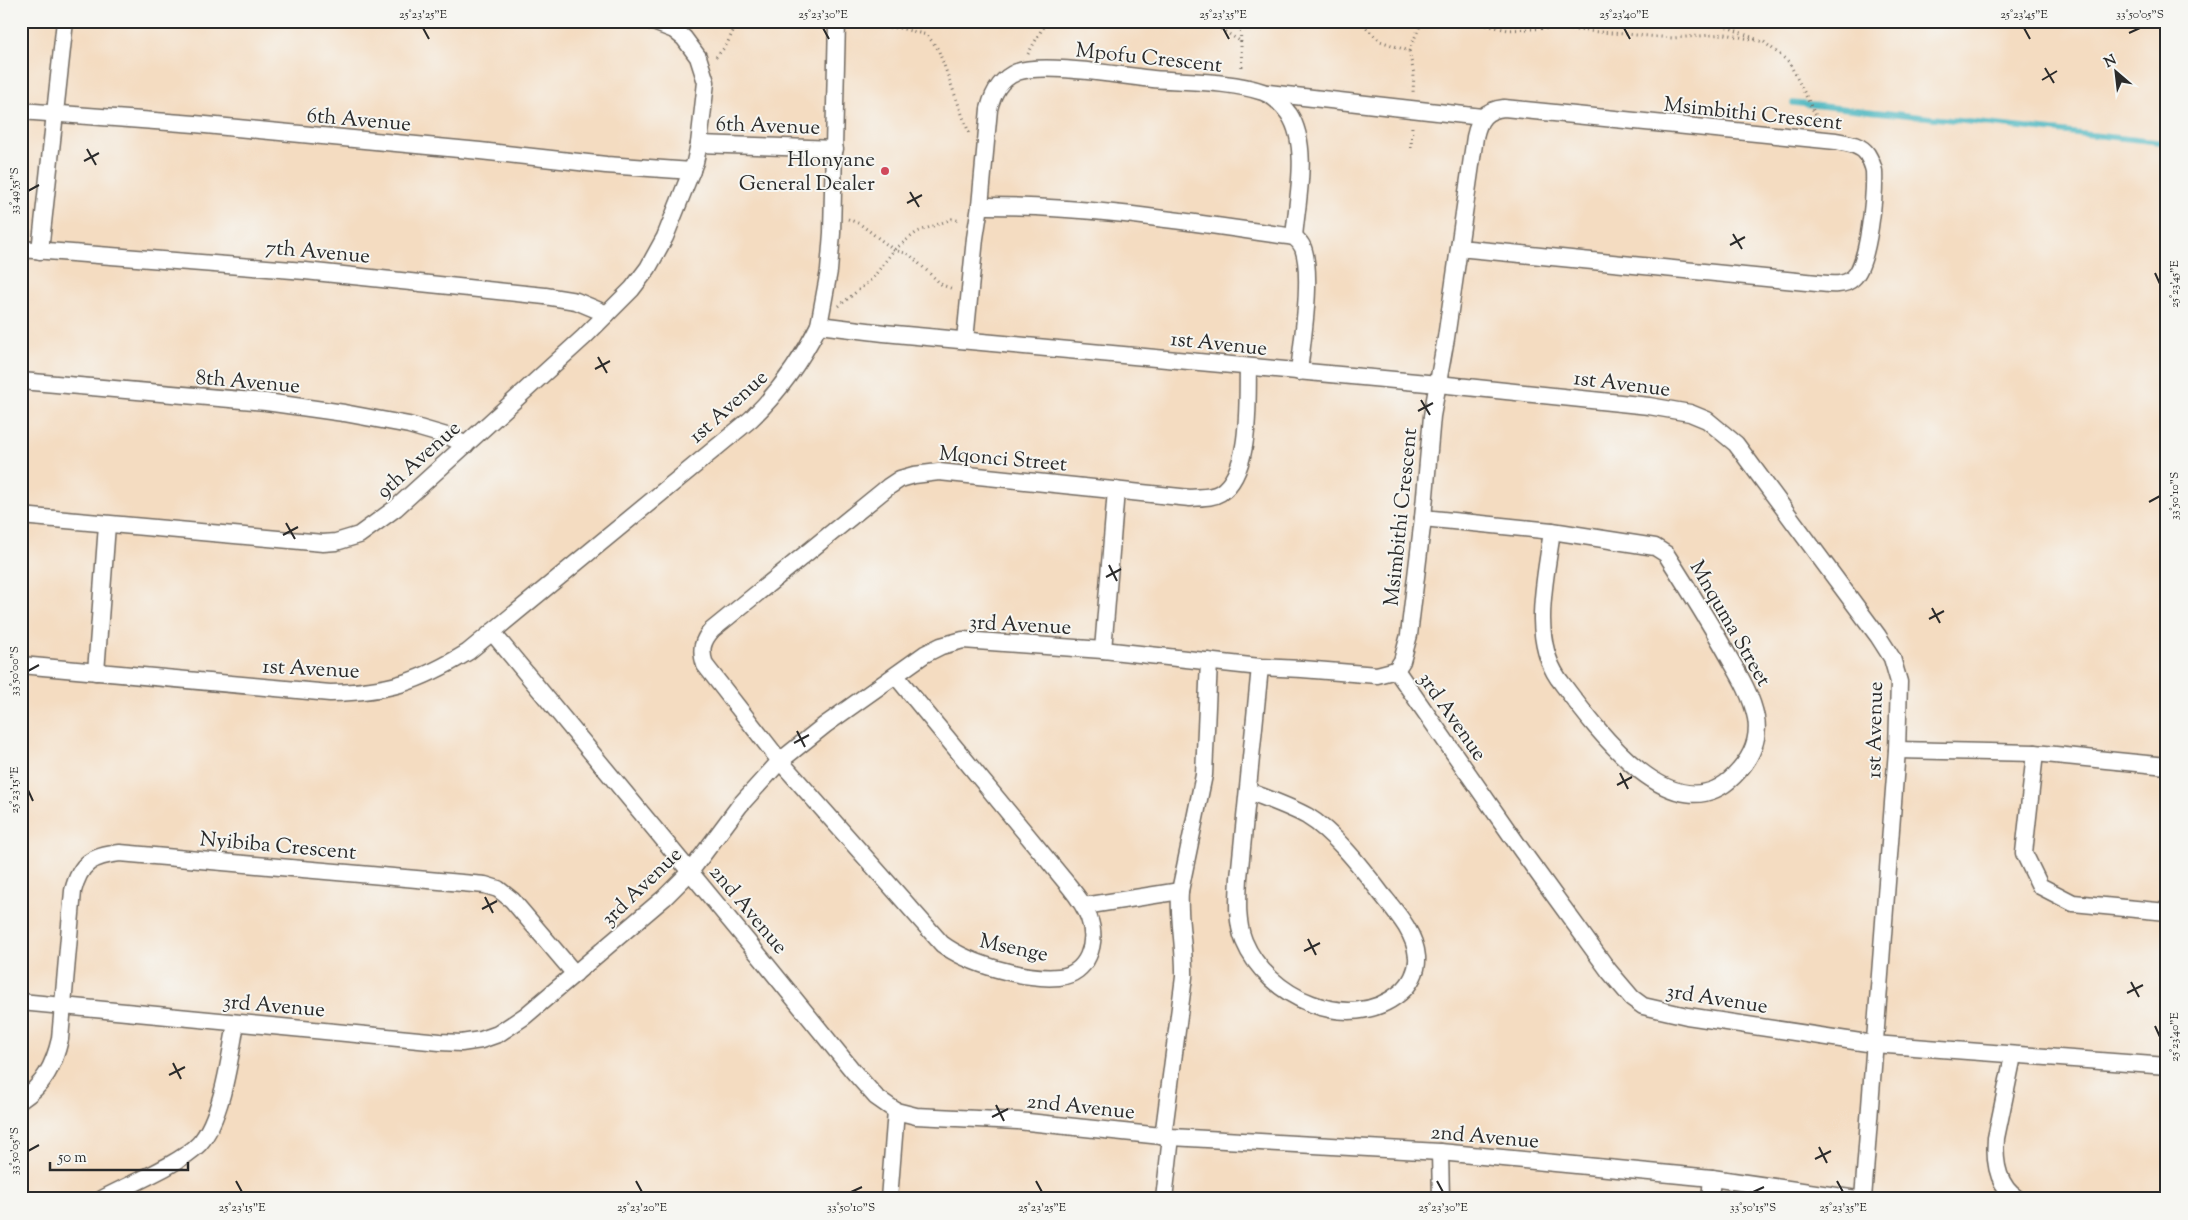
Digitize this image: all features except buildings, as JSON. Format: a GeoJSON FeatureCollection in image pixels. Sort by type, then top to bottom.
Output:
{"type":"FeatureCollection","features":[{"type":"Feature","properties":{"kind":"street"},"geometry":{"type":"LineString","coordinates":[[40,251],[65,21]]}},
{"type":"Feature","properties":{"kind":"street"},"geometry":{"type":"LineString","coordinates":[[650,21],[674,30],[684,38],[698,57],[704,70]]}},
{"type":"Feature","properties":{"kind":"street"},"geometry":{"type":"LineString","coordinates":[[819,325],[829,271],[833,214],[838,24]]}},
{"type":"Feature","properties":{"kind":"street","name":"Mpofu Crescent"},"geometry":{"type":"LineString","coordinates":[[1018,72],[1057,69],[1247,88],[1264,93],[1278,102],[1290,115],[1299,142],[1301,156],[1294,237]]}},
{"type":"Feature","properties":{"kind":"street","name":"9th Avenue"},"geometry":{"type":"LineString","coordinates":[[21,516],[323,543],[336,542],[359,535],[380,521],[466,445],[632,289],[648,268],[666,237],[692,171],[700,144],[706,82],[704,70]]}},
{"type":"Feature","properties":{"kind":"street"},"geometry":{"type":"LineString","coordinates":[[965,340],[989,109],[992,98],[1001,82],[1018,72]]}},
{"type":"Feature","properties":{"kind":"street"},"geometry":{"type":"LineString","coordinates":[[1264,93],[1482,117]]}},
{"type":"Feature","properties":{"kind":"street","name":"Msimbithi Crescent"},"geometry":{"type":"LineString","coordinates":[[1396,670],[1402,661],[1409,635],[1423,518],[1428,451],[1474,137],[1477,124],[1482,117],[1488,112],[1504,108],[1836,141],[1862,149],[1867,154],[1874,170],[1868,242],[1863,262],[1859,272],[1852,280],[1844,283],[1816,284],[1459,248]]}},
{"type":"Feature","properties":{"kind":"street","name":"6th Avenue"},"geometry":{"type":"LineString","coordinates":[[21,111],[195,124],[606,165],[692,171]]}},
{"type":"Feature","properties":{"kind":"street","name":"6th Avenue"},"geometry":{"type":"LineString","coordinates":[[700,144],[835,149]]}},
{"type":"Feature","properties":{"kind":"street"},"geometry":{"type":"LineString","coordinates":[[980,206],[1058,207],[1113,212],[1294,237],[1300,242],[1307,266],[1299,372]]}},
{"type":"Feature","properties":{"kind":"street","name":"7th Avenue"},"geometry":{"type":"LineString","coordinates":[[21,249],[305,271],[545,296],[576,301],[606,314]]}},
{"type":"Feature","properties":{"kind":"street","name":"1st Avenue"},"geometry":{"type":"LineString","coordinates":[[21,665],[330,693],[366,692],[421,678],[468,652],[751,419],[785,383],[810,344],[819,325],[1248,368],[1438,384],[1649,406],[1690,413],[1707,420],[1736,444],[1878,636],[1892,658],[1899,682],[1897,750],[1863,1199]]}},
{"type":"Feature","properties":{"kind":"street","name":"Mqonci Street"},"geometry":{"type":"LineString","coordinates":[[780,761],[705,665],[701,650],[702,644],[712,630],[823,538],[900,479],[926,472],[949,473],[1190,498],[1209,497],[1220,493],[1228,486],[1238,469],[1244,446],[1248,368]]}},
{"type":"Feature","properties":{"kind":"street","name":"8th Avenue"},"geometry":{"type":"LineString","coordinates":[[21,381],[266,402],[344,413],[409,425],[450,437],[466,445]]}},
{"type":"Feature","properties":{"kind":"street"},"geometry":{"type":"LineString","coordinates":[[1104,650],[1116,490]]}},
{"type":"Feature","properties":{"kind":"street","name":"Mnquma Street"},"geometry":{"type":"LineString","coordinates":[[1423,518],[1552,531],[1655,547],[1666,554],[1737,672],[1752,703],[1756,720],[1755,748],[1746,763],[1721,786],[1703,792],[1680,792],[1656,782],[1635,767],[1613,746],[1584,712],[1551,667],[1543,641],[1543,620],[1545,584],[1552,531]]}},
{"type":"Feature","properties":{"kind":"street"},"geometry":{"type":"LineString","coordinates":[[96,672],[106,525]]}},
{"type":"Feature","properties":{"kind":"street","name":"2nd Avenue"},"geometry":{"type":"LineString","coordinates":[[492,632],[853,1071],[876,1097],[896,1111],[916,1116],[1018,1121],[1167,1137],[1440,1152],[1712,1178],[1857,1199]]}},
{"type":"Feature","properties":{"kind":"street","name":"3rd Avenue"},"geometry":{"type":"LineString","coordinates":[[21,1002],[440,1042],[461,1043],[481,1040],[498,1034],[514,1024],[664,898],[690,872],[740,805],[780,761],[825,725],[925,654],[941,646],[963,640],[1104,650],[1260,667],[1302,668],[1377,676],[1396,670],[1522,851],[1610,971],[1632,998],[1643,1006],[1687,1016],[1874,1044],[2013,1056],[2167,1066]]}},
{"type":"Feature","properties":{"kind":"street"},"geometry":{"type":"LineString","coordinates":[[1164,1199],[1167,1137],[1184,976],[1185,953],[1179,903],[1180,891],[1204,775],[1209,661]]}},
{"type":"Feature","properties":{"kind":"street"},"geometry":{"type":"LineString","coordinates":[[1248,791],[1288,807],[1308,817],[1322,827],[1371,880],[1401,919],[1411,936],[1417,958],[1415,972],[1407,987],[1390,1002],[1365,1010],[1343,1011],[1317,1006],[1296,998],[1279,986],[1260,968],[1250,953],[1240,927],[1238,907],[1239,878],[1260,667]]}},
{"type":"Feature","properties":{"kind":"street","name":"Msenge"},"geometry":{"type":"LineString","coordinates":[[780,761],[925,927],[954,953],[997,969],[1036,976],[1060,977],[1073,972],[1083,965],[1089,957],[1093,930],[1084,906],[896,676]]}},
{"type":"Feature","properties":{"kind":"street"},"geometry":{"type":"LineString","coordinates":[[1897,750],[2035,753],[2167,766]]}},
{"type":"Feature","properties":{"kind":"street"},"geometry":{"type":"LineString","coordinates":[[2035,753],[2024,853],[2040,886],[2073,903],[2167,912]]}},
{"type":"Feature","properties":{"kind":"street","name":"Nyibiba Crescent"},"geometry":{"type":"LineString","coordinates":[[21,1100],[39,1085],[48,1074],[60,1039],[73,891],[77,875],[83,866],[107,854],[120,853],[485,885],[498,889],[512,900],[575,974]]}},
{"type":"Feature","properties":{"kind":"street"},"geometry":{"type":"LineString","coordinates":[[1084,906],[1180,891]]}},
{"type":"Feature","properties":{"kind":"street"},"geometry":{"type":"LineString","coordinates":[[102,1199],[183,1156],[206,1135],[217,1112],[236,1023]]}},
{"type":"Feature","properties":{"kind":"street"},"geometry":{"type":"LineString","coordinates":[[2013,1056],[1996,1138],[1995,1152],[2000,1176],[2006,1189],[2018,1199]]}},
{"type":"Feature","properties":{"kind":"street"},"geometry":{"type":"LineString","coordinates":[[889,1199],[896,1111]]}},
{"type":"Feature","properties":{"kind":"street"},"geometry":{"type":"LineString","coordinates":[[1440,1152],[1441,1199]]}},
{"type":"Feature","properties":{"kind":"street"},"geometry":{"type":"LineString","coordinates":[[1710,1199],[1712,1178]]}},
{"type":"Feature","properties":{"kind":"path"},"geometry":{"type":"LineString","coordinates":[[704,70],[726,46],[738,21]]}},
{"type":"Feature","properties":{"kind":"path"},"geometry":{"type":"LineString","coordinates":[[1018,72],[1042,29],[1052,21]]}},
{"type":"Feature","properties":{"kind":"path"},"geometry":{"type":"LineString","coordinates":[[1208,21],[1240,41]]}},
{"type":"Feature","properties":{"kind":"path"},"geometry":{"type":"LineString","coordinates":[[1240,21],[1241,66],[1247,88]]}},
{"type":"Feature","properties":{"kind":"path"},"geometry":{"type":"LineString","coordinates":[[1359,21],[1380,41],[1409,51]]}},
{"type":"Feature","properties":{"kind":"path"},"geometry":{"type":"LineString","coordinates":[[1411,148],[1414,74],[1409,51],[1422,21]]}},
{"type":"Feature","properties":{"kind":"path"},"geometry":{"type":"LineString","coordinates":[[1467,21],[1508,30],[1551,28],[1673,38],[1724,34],[1764,42]]}},
{"type":"Feature","properties":{"kind":"path"},"geometry":{"type":"LineString","coordinates":[[1713,21],[1764,42],[1789,62],[1818,121],[1836,141]]}},
{"type":"Feature","properties":{"kind":"path"},"geometry":{"type":"LineString","coordinates":[[838,24],[900,28],[927,35],[938,49],[970,136]]}},
{"type":"Feature","properties":{"kind":"path"},"geometry":{"type":"LineString","coordinates":[[833,214],[860,224],[894,250],[909,254],[942,285],[970,296]]}},
{"type":"Feature","properties":{"kind":"path"},"geometry":{"type":"LineString","coordinates":[[819,325],[872,278],[894,250],[917,232],[952,219],[976,224]]}},
{"type":"Feature","properties":{"kind":"waterway"},"geometry":{"type":"LineString","coordinates":[[1793,103],[2167,143]]}},
{"type":"Feature","properties":{"kind":"place","name":"Hlonyane General Dealer"},"geometry":{"type":"Point","coordinates":[885,171]}}]}
